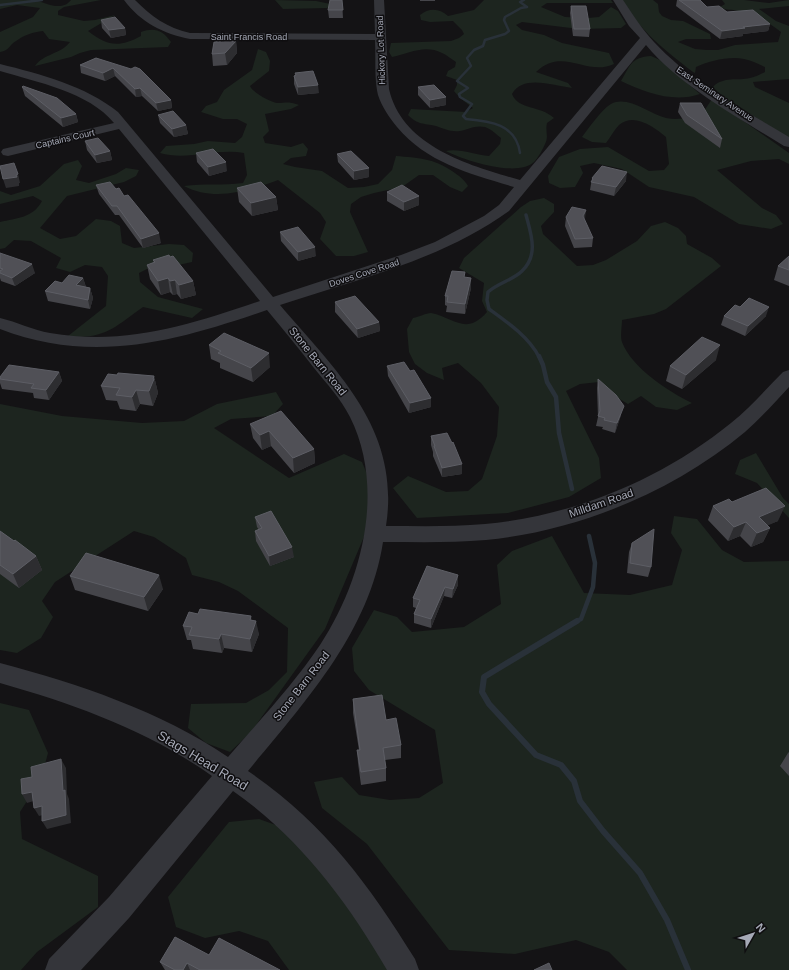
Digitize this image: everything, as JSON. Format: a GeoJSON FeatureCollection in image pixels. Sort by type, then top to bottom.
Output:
{"type":"FeatureCollection","features":[{"type":"Feature","properties":{"kind":"street","name":"Saint Francis Road"},"geometry":{"type":"LineString","coordinates":[[129,0],[160,28],[190,36],[381,37]]}},
{"type":"Feature","properties":{"kind":"street","name":"Hickory Lot Road"},"geometry":{"type":"LineString","coordinates":[[379,0],[383,89],[385,99],[401,124],[426,148],[455,163],[523,185]]}},
{"type":"Feature","properties":{"kind":"street","name":"East Seminary Avenue"},"geometry":{"type":"LineString","coordinates":[[618,0],[632,23],[645,39],[666,60],[689,78],[789,143]]}},
{"type":"Feature","properties":{"kind":"street","name":"Doves Cove Road"},"geometry":{"type":"LineString","coordinates":[[0,323],[30,333],[79,342],[138,340],[169,334],[206,324],[399,261],[462,236],[486,222],[504,208],[645,39]]}},
{"type":"Feature","properties":{"kind":"street","name":"Stone Barn Road"},"geometry":{"type":"LineString","coordinates":[[0,67],[86,96],[109,110],[339,385],[355,408],[363,424],[369,441],[376,476],[377,496],[375,534],[368,560],[352,607],[328,652],[294,697],[108,921],[60,970]]}},
{"type":"Feature","properties":{"kind":"street","name":"Captains Court"},"geometry":{"type":"LineString","coordinates":[[8,152],[122,125]]}},
{"type":"Feature","properties":{"kind":"street","name":"Milldam Road"},"geometry":{"type":"LineString","coordinates":[[375,534],[444,535],[502,530],[551,520],[595,507],[632,493],[699,456],[732,433],[756,411],[789,376]]}},
{"type":"Feature","properties":{"kind":"street","name":"Stags Head Road"},"geometry":{"type":"LineString","coordinates":[[0,673],[50,688],[127,717],[185,746],[230,773],[269,803],[323,853],[348,884],[404,970]]}},
{"type":"Feature","properties":{"kind":"shaded area"},"geometry":{"type":"Polygon","coordinates":[[[0,0],[35,0],[54,6],[59,6],[67,4],[71,0],[101,0],[64,7],[58,11],[58,15],[84,21],[115,15],[88,31],[101,40],[113,44],[120,44],[133,40],[141,36],[141,32],[150,30],[161,32],[171,42],[168,47],[91,50],[71,57],[35,66],[38,62],[62,49],[70,42],[49,39],[43,31],[39,31],[22,37],[7,49],[0,52],[0,32],[33,17],[40,8],[17,5],[0,9],[0,0]]]}},
{"type":"Feature","properties":{"kind":"shaded area"},"geometry":{"type":"Polygon","coordinates":[[[275,0],[316,1],[335,5],[327,8],[283,9],[275,0]]]}},
{"type":"Feature","properties":{"kind":"shaded area"},"geometry":{"type":"Polygon","coordinates":[[[484,0],[611,0],[613,3],[547,3],[541,7],[565,17],[588,18],[599,17],[611,7],[618,11],[626,24],[621,28],[579,29],[522,22],[516,25],[522,30],[544,35],[562,43],[609,53],[614,64],[604,67],[594,67],[565,61],[556,62],[546,65],[536,72],[568,83],[572,88],[531,83],[523,84],[517,88],[512,94],[519,103],[542,111],[554,118],[547,123],[547,139],[540,153],[534,162],[526,166],[503,168],[490,166],[465,159],[446,151],[462,151],[489,156],[500,144],[501,138],[485,127],[475,127],[460,131],[453,131],[415,121],[408,115],[411,109],[466,112],[473,108],[460,98],[454,91],[457,85],[457,80],[446,76],[448,71],[455,67],[456,62],[444,54],[429,49],[417,50],[392,57],[389,52],[391,43],[451,41],[459,38],[464,34],[453,21],[430,22],[421,20],[420,15],[430,10],[441,11],[448,16],[474,10],[484,0]]]}},
{"type":"Feature","properties":{"kind":"shaded area"},"geometry":{"type":"Polygon","coordinates":[[[621,0],[653,0],[658,4],[659,12],[662,16],[671,20],[683,21],[710,34],[711,39],[686,39],[678,42],[695,49],[718,50],[735,45],[778,42],[781,32],[756,16],[720,7],[725,4],[722,0],[744,0],[769,3],[789,0],[789,6],[759,9],[776,21],[789,26],[789,79],[753,82],[755,87],[789,103],[789,138],[724,98],[713,87],[721,81],[752,78],[765,72],[765,67],[752,61],[738,58],[726,59],[713,61],[696,67],[695,73],[672,56],[645,31],[621,0]]]}},
{"type":"Feature","properties":{"kind":"shaded area"},"geometry":{"type":"Polygon","coordinates":[[[258,49],[266,52],[270,61],[269,71],[250,86],[251,88],[270,101],[299,105],[291,109],[265,114],[269,131],[263,137],[265,143],[291,147],[303,143],[308,149],[306,156],[291,158],[283,164],[322,171],[348,188],[378,184],[392,170],[396,156],[411,157],[438,163],[452,171],[465,181],[468,186],[462,192],[450,187],[433,175],[419,175],[402,187],[361,197],[351,204],[350,212],[368,252],[354,256],[336,256],[320,239],[326,222],[320,213],[278,180],[243,191],[219,194],[195,191],[184,186],[243,183],[247,175],[244,153],[223,152],[181,156],[160,153],[166,146],[194,144],[208,141],[235,143],[242,137],[247,124],[237,119],[223,119],[201,112],[206,106],[217,102],[224,90],[252,70],[258,49]]]}},
{"type":"Feature","properties":{"kind":"shaded area"},"geometry":{"type":"Polygon","coordinates":[[[651,56],[660,60],[700,94],[690,97],[670,97],[650,93],[621,81],[635,60],[651,56]]]}},
{"type":"Feature","properties":{"kind":"shaded area"},"geometry":{"type":"Polygon","coordinates":[[[712,99],[789,153],[789,164],[779,159],[751,161],[717,170],[762,208],[776,215],[783,224],[771,229],[739,224],[694,197],[649,187],[622,169],[594,163],[580,166],[583,173],[575,187],[560,188],[549,183],[548,176],[559,157],[580,149],[608,147],[649,171],[664,170],[669,164],[666,137],[644,122],[637,120],[625,121],[617,127],[606,143],[592,142],[582,137],[600,114],[611,104],[618,102],[631,103],[659,116],[671,119],[680,119],[702,114],[712,99]]]}},
{"type":"Feature","properties":{"kind":"shaded area"},"geometry":{"type":"Polygon","coordinates":[[[78,160],[82,166],[76,180],[89,183],[116,174],[126,168],[139,170],[136,176],[124,182],[67,196],[40,228],[60,239],[76,236],[96,219],[111,221],[120,226],[122,243],[134,248],[169,244],[184,245],[193,253],[192,262],[169,267],[153,266],[139,273],[140,282],[158,297],[203,309],[192,318],[143,307],[116,326],[100,334],[80,337],[68,336],[106,306],[108,276],[102,267],[85,265],[70,272],[56,268],[61,258],[31,241],[14,240],[5,248],[0,249],[0,222],[29,214],[38,207],[42,201],[33,196],[0,204],[0,191],[11,195],[40,186],[64,164],[78,160]]]}},
{"type":"Feature","properties":{"kind":"shaded area"},"geometry":{"type":"Polygon","coordinates":[[[544,198],[554,204],[554,212],[541,226],[543,234],[577,266],[593,265],[606,260],[637,241],[651,226],[665,222],[678,228],[686,236],[687,244],[712,258],[721,266],[666,309],[654,314],[622,320],[621,340],[634,361],[652,378],[692,403],[677,410],[656,407],[641,396],[628,404],[611,394],[599,382],[580,384],[566,391],[599,458],[601,478],[569,497],[508,513],[417,518],[393,488],[408,476],[446,492],[468,491],[482,479],[497,436],[499,407],[481,383],[458,363],[442,368],[444,380],[427,373],[415,364],[409,352],[407,329],[413,318],[429,313],[466,324],[473,323],[480,319],[487,312],[482,301],[484,283],[459,268],[464,258],[521,207],[530,201],[544,198]]]}},
{"type":"Feature","properties":{"kind":"shaded area"},"geometry":{"type":"Polygon","coordinates":[[[276,392],[283,404],[272,416],[231,419],[214,428],[289,478],[344,454],[362,462],[374,491],[366,532],[325,629],[251,732],[230,752],[206,743],[188,728],[191,704],[246,703],[269,690],[287,672],[288,628],[238,591],[219,582],[192,575],[186,558],[154,537],[134,531],[55,582],[42,601],[53,617],[41,638],[17,653],[0,650],[0,404],[62,416],[142,423],[184,421],[217,404],[276,392]]]}},
{"type":"Feature","properties":{"kind":"shaded area"},"geometry":{"type":"Polygon","coordinates":[[[756,453],[783,498],[789,504],[789,518],[757,483],[735,474],[740,460],[756,453]]]}},
{"type":"Feature","properties":{"kind":"shaded area"},"geometry":{"type":"Polygon","coordinates":[[[674,516],[697,519],[722,550],[744,562],[789,561],[789,970],[627,970],[609,952],[576,940],[515,954],[449,950],[367,844],[322,808],[314,782],[342,777],[359,795],[390,800],[419,798],[443,783],[435,730],[369,690],[354,671],[352,648],[374,610],[397,617],[412,632],[464,627],[501,604],[497,565],[512,551],[552,536],[584,593],[630,595],[672,585],[682,550],[671,533],[674,516]]]}},
{"type":"Feature","properties":{"kind":"shaded area"},"geometry":{"type":"Polygon","coordinates":[[[0,703],[29,710],[48,753],[41,779],[20,812],[22,839],[98,876],[98,907],[37,952],[21,970],[0,970],[0,703]]]}},
{"type":"Feature","properties":{"kind":"shaded area"},"geometry":{"type":"Polygon","coordinates":[[[259,819],[287,829],[310,847],[392,970],[289,970],[268,941],[239,931],[205,938],[176,927],[168,897],[229,822],[259,819]]]}},
{"type":"Feature","properties":{"kind":"building"},"geometry":{"type":"Polygon","coordinates":[[[330,0],[342,0],[343,10],[328,10],[330,0]]]}},
{"type":"Feature","properties":{"kind":"building"},"geometry":{"type":"Polygon","coordinates":[[[679,0],[700,0],[707,7],[719,6],[727,12],[753,10],[770,24],[722,31],[679,0]]]}},
{"type":"Feature","properties":{"kind":"building"},"geometry":{"type":"Polygon","coordinates":[[[571,6],[586,6],[590,29],[574,29],[571,6]]]}},
{"type":"Feature","properties":{"kind":"building"},"geometry":{"type":"Polygon","coordinates":[[[115,17],[125,28],[109,30],[101,20],[115,17]]]}},
{"type":"Feature","properties":{"kind":"building"},"geometry":{"type":"Polygon","coordinates":[[[236,41],[225,53],[212,54],[214,42],[236,41]]]}},
{"type":"Feature","properties":{"kind":"building"},"geometry":{"type":"Polygon","coordinates":[[[96,58],[131,69],[135,67],[140,69],[171,100],[156,103],[140,88],[135,89],[113,68],[103,73],[80,65],[96,58]]]}},
{"type":"Feature","properties":{"kind":"building"},"geometry":{"type":"Polygon","coordinates":[[[313,71],[318,85],[298,87],[294,76],[296,75],[295,73],[313,71]]]}},
{"type":"Feature","properties":{"kind":"building"},"geometry":{"type":"Polygon","coordinates":[[[434,85],[446,97],[430,100],[418,87],[434,85]]]}},
{"type":"Feature","properties":{"kind":"building"},"geometry":{"type":"Polygon","coordinates":[[[23,86],[57,98],[76,114],[61,118],[22,87],[23,86]]]}},
{"type":"Feature","properties":{"kind":"building"},"geometry":{"type":"Polygon","coordinates":[[[680,103],[701,103],[722,139],[687,115],[680,103]]]}},
{"type":"Feature","properties":{"kind":"building"},"geometry":{"type":"Polygon","coordinates":[[[173,111],[186,125],[172,129],[158,115],[173,111]]]}},
{"type":"Feature","properties":{"kind":"building"},"geometry":{"type":"Polygon","coordinates":[[[98,138],[110,151],[95,155],[85,141],[98,138]]]}},
{"type":"Feature","properties":{"kind":"building"},"geometry":{"type":"Polygon","coordinates":[[[213,149],[226,162],[208,167],[196,153],[213,149]]]}},
{"type":"Feature","properties":{"kind":"building"},"geometry":{"type":"Polygon","coordinates":[[[351,151],[369,168],[354,171],[337,154],[351,151]]]}},
{"type":"Feature","properties":{"kind":"building"},"geometry":{"type":"Polygon","coordinates":[[[14,163],[18,174],[16,175],[17,177],[3,179],[0,166],[14,163]]]}},
{"type":"Feature","properties":{"kind":"building"},"geometry":{"type":"Polygon","coordinates":[[[602,166],[627,172],[616,187],[591,182],[593,179],[592,178],[602,166]]]}},
{"type":"Feature","properties":{"kind":"building"},"geometry":{"type":"Polygon","coordinates":[[[110,182],[116,189],[119,188],[124,196],[128,195],[159,233],[141,239],[117,206],[112,206],[96,185],[110,182]]]}},
{"type":"Feature","properties":{"kind":"building"},"geometry":{"type":"Polygon","coordinates":[[[261,182],[276,197],[251,203],[237,188],[261,182]]]}},
{"type":"Feature","properties":{"kind":"building"},"geometry":{"type":"Polygon","coordinates":[[[402,185],[419,196],[404,202],[387,192],[402,185]]]}},
{"type":"Feature","properties":{"kind":"building"},"geometry":{"type":"Polygon","coordinates":[[[572,207],[586,210],[583,216],[593,238],[575,239],[566,217],[572,207]]]}},
{"type":"Feature","properties":{"kind":"building"},"geometry":{"type":"Polygon","coordinates":[[[298,227],[315,247],[298,252],[280,232],[298,227]]]}},
{"type":"Feature","properties":{"kind":"building"},"geometry":{"type":"Polygon","coordinates":[[[0,253],[32,264],[12,278],[0,273],[3,269],[0,268],[0,253]]]}},
{"type":"Feature","properties":{"kind":"building"},"geometry":{"type":"Polygon","coordinates":[[[169,255],[170,257],[173,256],[193,281],[179,285],[175,280],[170,281],[168,278],[158,281],[147,265],[155,262],[153,260],[169,255]]]}},
{"type":"Feature","properties":{"kind":"building"},"geometry":{"type":"Polygon","coordinates":[[[789,256],[789,270],[778,266],[789,256]]]}},
{"type":"Feature","properties":{"kind":"building"},"geometry":{"type":"Polygon","coordinates":[[[452,271],[465,272],[464,277],[471,278],[465,304],[447,302],[448,296],[445,296],[452,271]]]}},
{"type":"Feature","properties":{"kind":"building"},"geometry":{"type":"Polygon","coordinates":[[[69,275],[83,278],[76,285],[90,288],[88,300],[45,291],[55,281],[62,283],[69,275]]]}},
{"type":"Feature","properties":{"kind":"building"},"geometry":{"type":"Polygon","coordinates":[[[355,296],[379,322],[357,329],[335,302],[355,296]]]}},
{"type":"Feature","properties":{"kind":"building"},"geometry":{"type":"Polygon","coordinates":[[[749,298],[769,307],[748,326],[724,316],[735,305],[740,307],[749,298]]]}},
{"type":"Feature","properties":{"kind":"building"},"geometry":{"type":"Polygon","coordinates":[[[224,333],[269,353],[251,368],[218,353],[221,351],[209,345],[224,333]]]}},
{"type":"Feature","properties":{"kind":"building"},"geometry":{"type":"Polygon","coordinates":[[[702,337],[720,345],[686,375],[670,366],[702,337]]]}},
{"type":"Feature","properties":{"kind":"building"},"geometry":{"type":"Polygon","coordinates":[[[404,362],[410,371],[414,370],[431,398],[410,403],[387,366],[404,362]]]}},
{"type":"Feature","properties":{"kind":"building"},"geometry":{"type":"Polygon","coordinates":[[[9,365],[59,372],[46,390],[31,388],[34,384],[0,379],[9,365]]]}},
{"type":"Feature","properties":{"kind":"building"},"geometry":{"type":"Polygon","coordinates":[[[118,373],[154,376],[154,379],[149,391],[136,390],[132,397],[116,395],[120,388],[101,386],[108,374],[117,375],[118,373]]]}},
{"type":"Feature","properties":{"kind":"building"},"geometry":{"type":"Polygon","coordinates":[[[598,379],[616,395],[624,406],[617,423],[604,420],[605,418],[598,416],[600,411],[598,379]]]}},
{"type":"Feature","properties":{"kind":"building"},"geometry":{"type":"Polygon","coordinates":[[[281,411],[314,449],[293,458],[269,431],[260,435],[250,424],[281,411]]]}},
{"type":"Feature","properties":{"kind":"building"},"geometry":{"type":"Polygon","coordinates":[[[447,433],[452,443],[453,442],[462,464],[442,468],[431,436],[447,433]]]}},
{"type":"Feature","properties":{"kind":"building"},"geometry":{"type":"Polygon","coordinates":[[[766,488],[785,506],[759,517],[770,528],[757,533],[746,522],[734,527],[713,506],[729,499],[732,502],[766,488]]]}},
{"type":"Feature","properties":{"kind":"building"},"geometry":{"type":"Polygon","coordinates":[[[271,511],[292,547],[269,556],[255,531],[262,528],[255,517],[271,511]]]}},
{"type":"Feature","properties":{"kind":"building"},"geometry":{"type":"Polygon","coordinates":[[[654,529],[651,567],[630,563],[632,543],[654,529]]]}},
{"type":"Feature","properties":{"kind":"building"},"geometry":{"type":"Polygon","coordinates":[[[0,531],[36,556],[13,574],[0,565],[0,531]]]}},
{"type":"Feature","properties":{"kind":"building"},"geometry":{"type":"Polygon","coordinates":[[[86,553],[159,575],[144,597],[70,576],[86,553]]]}},
{"type":"Feature","properties":{"kind":"building"},"geometry":{"type":"Polygon","coordinates":[[[427,566],[458,575],[453,589],[445,587],[431,619],[414,614],[420,600],[413,598],[427,566]]]}},
{"type":"Feature","properties":{"kind":"building"},"geometry":{"type":"Polygon","coordinates":[[[200,609],[251,616],[250,620],[256,621],[250,639],[221,634],[219,639],[189,635],[192,627],[183,626],[189,612],[198,614],[200,609]]]}},
{"type":"Feature","properties":{"kind":"building"},"geometry":{"type":"Polygon","coordinates":[[[382,695],[386,720],[396,718],[401,745],[383,748],[386,768],[361,772],[357,750],[360,750],[353,699],[382,695]]]}},
{"type":"Feature","properties":{"kind":"building"},"geometry":{"type":"Polygon","coordinates":[[[61,759],[63,791],[65,790],[66,815],[42,821],[42,806],[34,808],[32,792],[22,794],[21,779],[32,777],[31,767],[61,759]]]}},
{"type":"Feature","properties":{"kind":"building"},"geometry":{"type":"Polygon","coordinates":[[[175,937],[209,955],[219,938],[280,970],[200,970],[187,963],[183,970],[175,970],[160,962],[175,937]]]}},
{"type":"Feature","properties":{"kind":"building"},"geometry":{"type":"Polygon","coordinates":[[[549,963],[552,970],[534,970],[549,963]]]}},
{"type":"Feature","properties":{"kind":"waterway"},"geometry":{"type":"LineString","coordinates":[[0,5],[42,0]]}},
{"type":"Feature","properties":{"kind":"waterway"},"geometry":{"type":"LineString","coordinates":[[520,153],[518,143],[507,130],[493,123],[466,119],[463,116],[472,104],[460,97],[459,94],[468,88],[457,81],[471,66],[467,58],[474,50],[483,46],[485,40],[505,34],[509,31],[504,20],[505,17],[521,8],[527,7],[520,2],[524,0]]}},
{"type":"Feature","properties":{"kind":"waterway"},"geometry":{"type":"LineString","coordinates":[[526,215],[532,244],[532,251],[527,265],[518,274],[488,292],[487,300],[489,309],[524,336],[539,357]]}},
{"type":"Feature","properties":{"kind":"waterway"},"geometry":{"type":"LineString","coordinates":[[539,356],[547,382],[556,397],[559,433],[572,489]]}},
{"type":"Feature","properties":{"kind":"waterway"},"geometry":{"type":"LineString","coordinates":[[577,621],[581,619],[593,587],[595,563],[589,536]]}},
{"type":"Feature","properties":{"kind":"waterway"},"geometry":{"type":"LineString","coordinates":[[577,621],[484,677],[482,692],[489,704],[536,755],[561,765],[574,781],[580,801],[603,831],[640,873],[667,920],[688,970]]}}]}
